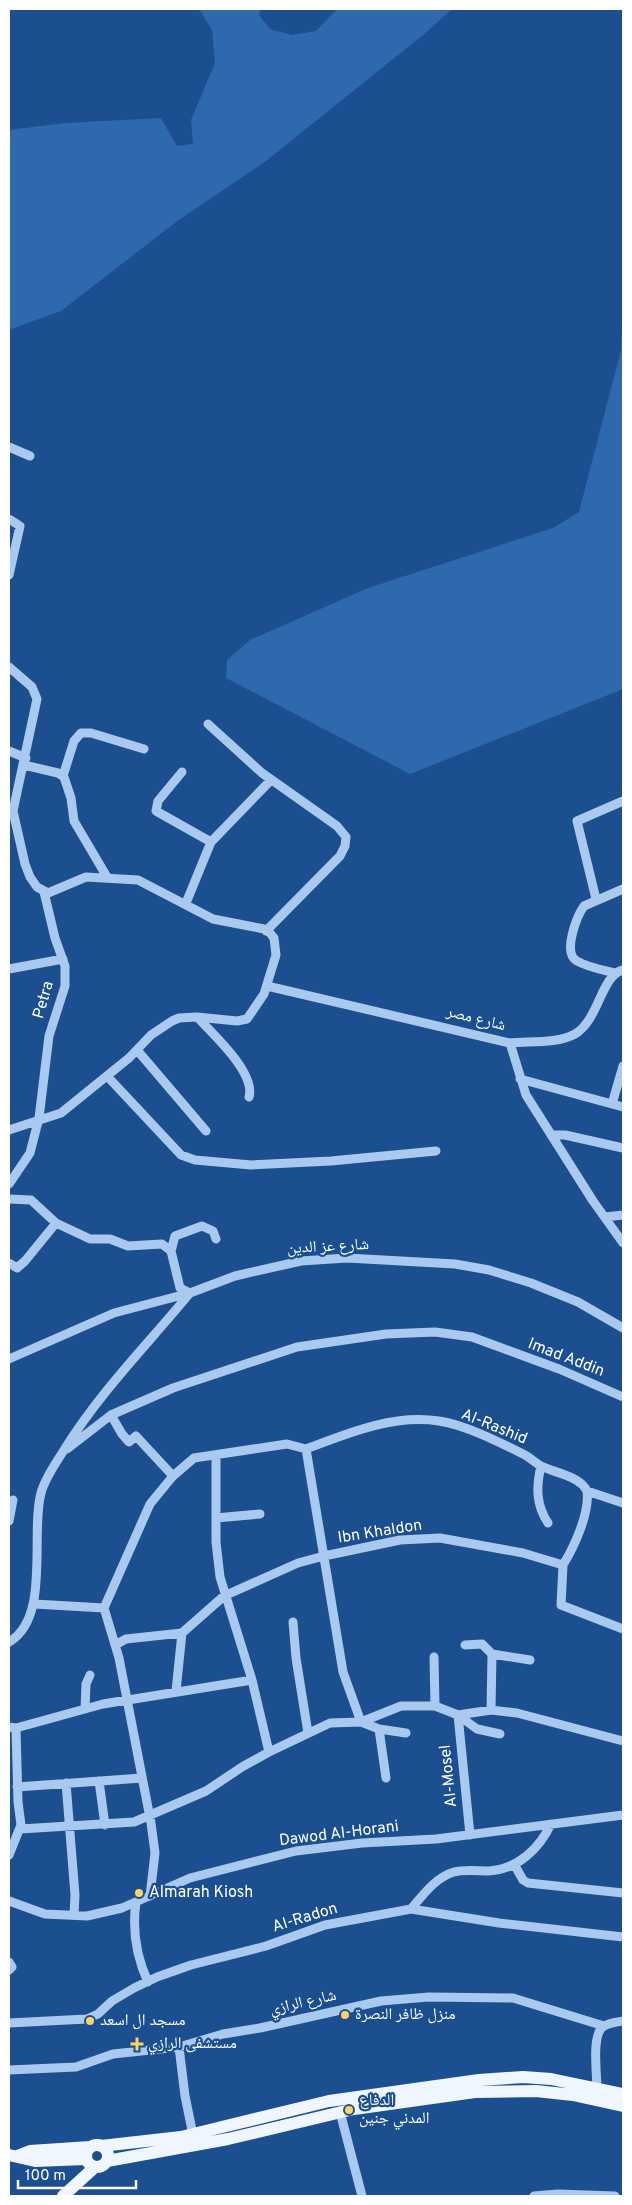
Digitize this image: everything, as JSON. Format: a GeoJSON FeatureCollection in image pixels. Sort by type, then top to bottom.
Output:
{"type":"FeatureCollection","features":[{"type":"Feature","properties":{"kind":"main road"},"geometry":{"type":"LineString","coordinates":[[13,2156],[30,2151],[93,2155],[193,2135],[329,2101],[479,2080],[523,2077],[591,2092],[623,2106]]}},
{"type":"Feature","properties":{"kind":"main road"},"geometry":{"type":"LineString","coordinates":[[93,2155],[102,2166],[107,2160],[228,2139],[340,2112],[483,2091],[623,2094]]}},
{"type":"Feature","properties":{"kind":"main road"},"geometry":{"type":"LineString","coordinates":[[63,2196],[93,2155]]}},
{"type":"Feature","properties":{"kind":"street"},"geometry":{"type":"LineString","coordinates":[[9,447],[30,456]]}},
{"type":"Feature","properties":{"kind":"street"},"geometry":{"type":"LineString","coordinates":[[9,519],[20,526],[9,575]]}},
{"type":"Feature","properties":{"kind":"street"},"geometry":{"type":"LineString","coordinates":[[9,667],[28,683],[36,694],[36,709],[25,762],[14,800],[14,821],[30,877],[37,887],[44,892],[53,893],[86,878],[138,880],[186,903],[213,919],[266,931],[274,938],[276,946],[276,955],[264,994],[246,1019],[237,1021],[197,1017],[179,1018],[163,1026],[107,1076],[61,1113],[40,1118],[9,1130]]}},
{"type":"Feature","properties":{"kind":"street"},"geometry":{"type":"LineString","coordinates":[[208,724],[271,780],[337,826],[344,834],[346,841],[340,856],[266,931]]}},
{"type":"Feature","properties":{"kind":"street"},"geometry":{"type":"LineString","coordinates":[[63,776],[74,741],[81,733],[90,733],[144,749]]}},
{"type":"Feature","properties":{"kind":"street"},"geometry":{"type":"LineString","coordinates":[[9,751],[25,762],[63,776],[71,798],[74,821],[107,878]]}},
{"type":"Feature","properties":{"kind":"street"},"geometry":{"type":"LineString","coordinates":[[182,772],[158,801],[156,811],[211,842]]}},
{"type":"Feature","properties":{"kind":"street"},"geometry":{"type":"LineString","coordinates":[[186,903],[211,842],[271,780]]}},
{"type":"Feature","properties":{"kind":"street"},"geometry":{"type":"LineString","coordinates":[[596,900],[577,821],[623,801]]}},
{"type":"Feature","properties":{"kind":"street"},"geometry":{"type":"LineString","coordinates":[[510,1043],[556,1040],[576,1034],[591,1020],[619,972],[576,961],[571,955],[573,933],[584,906],[623,889]]}},
{"type":"Feature","properties":{"kind":"street","name":"Petra"},"geometry":{"type":"LineString","coordinates":[[9,1184],[30,1153],[40,1118],[47,1046],[65,986],[66,973],[63,958],[55,938],[44,892]]}},
{"type":"Feature","properties":{"kind":"street"},"geometry":{"type":"LineString","coordinates":[[9,969],[63,958]]}},
{"type":"Feature","properties":{"kind":"street","name":"شارع مصر"},"geometry":{"type":"LineString","coordinates":[[267,986],[510,1043],[526,1094],[623,1243]]}},
{"type":"Feature","properties":{"kind":"street"},"geometry":{"type":"LineString","coordinates":[[197,1017],[243,1070],[250,1085],[249,1097]]}},
{"type":"Feature","properties":{"kind":"street"},"geometry":{"type":"LineString","coordinates":[[137,1050],[206,1131]]}},
{"type":"Feature","properties":{"kind":"street"},"geometry":{"type":"LineString","coordinates":[[612,1104],[623,1066]]}},
{"type":"Feature","properties":{"kind":"street"},"geometry":{"type":"LineString","coordinates":[[107,1076],[181,1155],[195,1160],[251,1165],[331,1161],[436,1150]]}},
{"type":"Feature","properties":{"kind":"street"},"geometry":{"type":"LineString","coordinates":[[520,1079],[623,1107]]}},
{"type":"Feature","properties":{"kind":"street"},"geometry":{"type":"LineString","coordinates":[[551,1135],[565,1135],[623,1148]]}},
{"type":"Feature","properties":{"kind":"street"},"geometry":{"type":"LineString","coordinates":[[9,1199],[31,1200],[56,1223],[90,1238],[110,1239],[128,1246],[162,1244],[171,1251]]}},
{"type":"Feature","properties":{"kind":"street"},"geometry":{"type":"LineString","coordinates":[[605,1217],[623,1216]]}},
{"type":"Feature","properties":{"kind":"street"},"geometry":{"type":"LineString","coordinates":[[9,1263],[18,1268],[56,1223]]}},
{"type":"Feature","properties":{"kind":"street"},"geometry":{"type":"LineString","coordinates":[[9,1642],[19,1636],[34,1604],[37,1510],[42,1489],[86,1414],[190,1293],[178,1286],[171,1251],[175,1236],[202,1226],[213,1231],[216,1239]]}},
{"type":"Feature","properties":{"kind":"street","name":"شارع عز الدين"},"geometry":{"type":"LineString","coordinates":[[9,1359],[114,1313],[190,1293],[235,1276],[301,1261],[347,1258],[408,1260],[455,1264],[489,1270],[531,1283],[578,1302],[623,1328]]}},
{"type":"Feature","properties":{"kind":"street","name":"Imad Addin"},"geometry":{"type":"LineString","coordinates":[[63,1452],[111,1415],[173,1388],[315,1343],[386,1334],[435,1332],[460,1334],[559,1369],[623,1397]]}},
{"type":"Feature","properties":{"kind":"street"},"geometry":{"type":"LineString","coordinates":[[111,1415],[129,1442],[136,1436],[173,1476]]}},
{"type":"Feature","properties":{"kind":"street","name":"Al-Rashid"},"geometry":{"type":"LineString","coordinates":[[306,1449],[352,1431],[395,1421],[440,1421],[480,1434],[527,1456],[541,1466],[580,1482],[587,1491],[623,1503]]}},
{"type":"Feature","properties":{"kind":"street"},"geometry":{"type":"LineString","coordinates":[[150,1896],[155,1850],[127,1700],[115,1645],[104,1608],[150,1504],[173,1476],[198,1456],[287,1444],[306,1449],[343,1672],[361,1722],[379,1729],[406,1733]]}},
{"type":"Feature","properties":{"kind":"street"},"geometry":{"type":"LineString","coordinates":[[216,1455],[216,1542],[220,1577],[252,1680],[268,1752]]}},
{"type":"Feature","properties":{"kind":"street"},"geometry":{"type":"LineString","coordinates":[[541,1466],[538,1479],[540,1510],[548,1523]]}},
{"type":"Feature","properties":{"kind":"street"},"geometry":{"type":"LineString","coordinates":[[587,1491],[576,1544],[563,1565],[561,1605],[623,1629]]}},
{"type":"Feature","properties":{"kind":"street"},"geometry":{"type":"LineString","coordinates":[[9,1521],[13,1500]]}},
{"type":"Feature","properties":{"kind":"street"},"geometry":{"type":"LineString","coordinates":[[216,1518],[260,1514]]}},
{"type":"Feature","properties":{"kind":"street","name":"Ibn Khaldon"},"geometry":{"type":"LineString","coordinates":[[182,1633],[226,1595],[298,1564],[324,1556],[400,1540],[440,1538],[523,1553],[563,1565]]}},
{"type":"Feature","properties":{"kind":"street"},"geometry":{"type":"LineString","coordinates":[[34,1604],[104,1608]]}},
{"type":"Feature","properties":{"kind":"street"},"geometry":{"type":"LineString","coordinates":[[293,1622],[296,1658],[308,1733]]}},
{"type":"Feature","properties":{"kind":"street"},"geometry":{"type":"LineString","coordinates":[[115,1645],[126,1639],[182,1633],[176,1691]]}},
{"type":"Feature","properties":{"kind":"street"},"geometry":{"type":"LineString","coordinates":[[466,1644],[482,1644],[492,1654],[530,1660]]}},
{"type":"Feature","properties":{"kind":"street"},"geometry":{"type":"LineString","coordinates":[[491,1710],[492,1654]]}},
{"type":"Feature","properties":{"kind":"street"},"geometry":{"type":"LineString","coordinates":[[434,1658],[435,1706]]}},
{"type":"Feature","properties":{"kind":"street"},"geometry":{"type":"LineString","coordinates":[[85,1709],[86,1684],[90,1675]]}},
{"type":"Feature","properties":{"kind":"street"},"geometry":{"type":"LineString","coordinates":[[9,1856],[20,1829],[12,1728],[127,1700],[252,1680]]}},
{"type":"Feature","properties":{"kind":"street"},"geometry":{"type":"LineString","coordinates":[[20,1829],[128,1824],[206,1791],[268,1752],[330,1723],[361,1722],[401,1706],[435,1706],[458,1715],[477,1728],[500,1734]]}},
{"type":"Feature","properties":{"kind":"street"},"geometry":{"type":"LineString","coordinates":[[458,1715],[491,1710],[517,1713],[623,1740]]}},
{"type":"Feature","properties":{"kind":"street","name":"Al-Mosel"},"geometry":{"type":"LineString","coordinates":[[458,1715],[470,1835]]}},
{"type":"Feature","properties":{"kind":"street"},"geometry":{"type":"LineString","coordinates":[[379,1729],[386,1778]]}},
{"type":"Feature","properties":{"kind":"street"},"geometry":{"type":"LineString","coordinates":[[17,1787],[142,1778]]}},
{"type":"Feature","properties":{"kind":"street"},"geometry":{"type":"LineString","coordinates":[[99,1781],[105,1825]]}},
{"type":"Feature","properties":{"kind":"street"},"geometry":{"type":"LineString","coordinates":[[66,1784],[75,1895],[74,1916]]}},
{"type":"Feature","properties":{"kind":"street","name":"Dawod Al-Horani"},"geometry":{"type":"LineString","coordinates":[[9,1901],[45,1914],[87,1916],[122,1908],[190,1878],[296,1851],[362,1843],[436,1839],[623,1816]]}},
{"type":"Feature","properties":{"kind":"street"},"geometry":{"type":"LineString","coordinates":[[411,1909],[432,1885],[449,1874],[460,1871],[494,1870],[514,1864],[536,1848],[550,1824]]}},
{"type":"Feature","properties":{"kind":"street"},"geometry":{"type":"LineString","coordinates":[[514,1864],[523,1880],[528,1883],[623,1893]]}},
{"type":"Feature","properties":{"kind":"street"},"geometry":{"type":"LineString","coordinates":[[136,1902],[135,1938],[139,1959],[148,1982]]}},
{"type":"Feature","properties":{"kind":"street","name":"Al-Radon"},"geometry":{"type":"LineString","coordinates":[[9,2023],[87,2019],[96,2016],[112,2001],[148,1982],[191,1965],[266,1946],[325,1925],[411,1909],[623,1937]]}},
{"type":"Feature","properties":{"kind":"street"},"geometry":{"type":"LineString","coordinates":[[9,1962],[12,1967],[9,1970]]}},
{"type":"Feature","properties":{"kind":"street","name":"شارع الرازي"},"geometry":{"type":"LineString","coordinates":[[9,2070],[76,2068],[113,2054],[179,2047],[223,2034],[260,2028],[381,2001],[429,1997],[513,1998],[604,2026]]}},
{"type":"Feature","properties":{"kind":"street"},"geometry":{"type":"LineString","coordinates":[[591,2092],[598,2036],[601,2028],[623,2021]]}},
{"type":"Feature","properties":{"kind":"street"},"geometry":{"type":"LineString","coordinates":[[179,2047],[185,2096],[193,2135]]}},
{"type":"Feature","properties":{"kind":"street"},"geometry":{"type":"LineString","coordinates":[[340,2112],[362,2196]]}},
{"type":"Feature","properties":{"kind":"street"},"geometry":{"type":"LineString","coordinates":[[534,2196],[558,2194],[615,2196]]}},
{"type":"Feature","properties":{"kind":"shaded area"},"geometry":{"type":"Polygon","coordinates":[[[199,9],[261,9],[259,15],[270,29],[292,35],[316,31],[337,9],[452,9],[423,35],[266,161],[176,222],[61,311],[9,330],[9,130],[65,123],[161,118],[177,146],[193,144],[191,120],[215,63],[212,30],[199,9]]]}},
{"type":"Feature","properties":{"kind":"shaded area"},"geometry":{"type":"Polygon","coordinates":[[[623,298],[623,689],[410,774],[226,678],[227,660],[250,640],[368,588],[553,528],[579,512],[621,350],[623,298]]]}},
{"type":"Feature","properties":{"kind":"place","name":"Almarah Kiosh"},"geometry":{"type":"Point","coordinates":[139,1893]}},
{"type":"Feature","properties":{"kind":"place","name":"منزل ظافر النصرة"},"geometry":{"type":"Point","coordinates":[345,2015]}},
{"type":"Feature","properties":{"kind":"place","name":"مسجد ال اسعد"},"geometry":{"type":"Point","coordinates":[90,2021]}},
{"type":"Feature","properties":{"kind":"place","name":"مستشفى الرازي"},"geometry":{"type":"Point","coordinates":[137,2044]}},
{"type":"Feature","properties":{"kind":"place","name":"الدفاع المدني جنين"},"geometry":{"type":"Point","coordinates":[349,2110]}}]}
